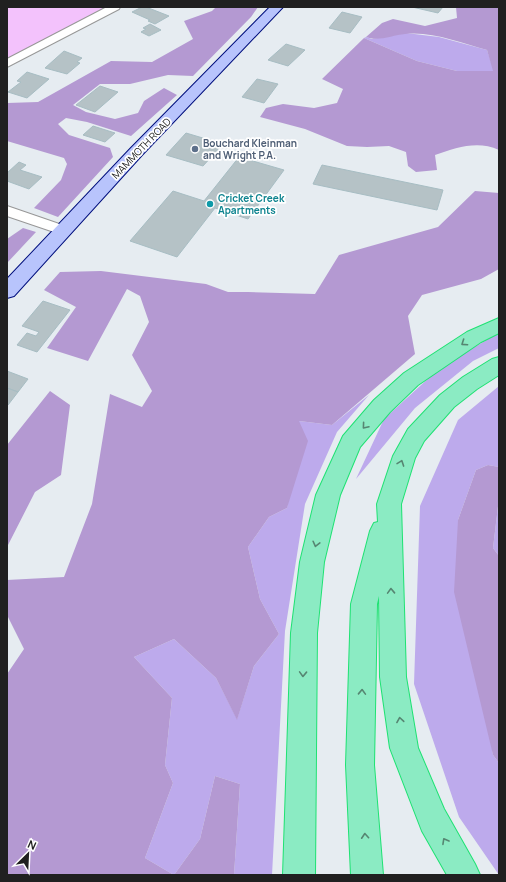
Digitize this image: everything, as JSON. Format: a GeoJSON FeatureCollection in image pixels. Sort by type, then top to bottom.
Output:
{"type":"FeatureCollection","features":[{"type":"Feature","properties":{"kind":"highway"},"geometry":{"type":"LineString","coordinates":[[299,875],[304,633],[312,562],[328,495],[351,442],[382,406],[411,379],[474,337],[499,326]]}},
{"type":"Feature","properties":{"kind":"highway"},"geometry":{"type":"LineString","coordinates":[[367,875],[360,765],[364,604],[389,504],[404,456],[416,435],[447,401],[470,383],[499,365]]}},
{"type":"Feature","properties":{"kind":"highway"},"geometry":{"type":"LineString","coordinates":[[389,504],[393,677],[404,748],[433,820],[464,875]]}},
{"type":"Feature","properties":{"kind":"main road","name":"MAMMOTH ROAD"},"geometry":{"type":"LineString","coordinates":[[7,291],[136,152],[277,7]]}},
{"type":"Feature","properties":{"kind":"street"},"geometry":{"type":"LineString","coordinates":[[7,64],[115,7]]}},
{"type":"Feature","properties":{"kind":"street"},"geometry":{"type":"LineString","coordinates":[[7,211],[63,230]]}},
{"type":"Feature","properties":{"kind":"shaded area"},"geometry":{"type":"Polygon","coordinates":[[[7,7],[105,7],[7,59],[7,7]]]}},
{"type":"Feature","properties":{"kind":"shaded area"},"geometry":{"type":"Polygon","coordinates":[[[216,7],[258,7],[251,17],[193,76],[168,75],[130,84],[100,84],[73,105],[86,112],[115,119],[138,113],[144,101],[164,88],[177,95],[131,136],[87,122],[66,118],[58,124],[69,135],[110,148],[113,157],[58,217],[34,208],[61,180],[67,164],[64,158],[7,141],[7,103],[38,102],[111,61],[152,62],[193,39],[184,21],[212,11],[216,7]]]}},
{"type":"Feature","properties":{"kind":"shaded area"},"geometry":{"type":"Polygon","coordinates":[[[456,7],[499,7],[499,150],[491,147],[475,145],[459,148],[435,155],[437,170],[416,172],[408,166],[406,152],[389,146],[347,146],[305,129],[260,117],[266,108],[283,104],[314,108],[337,103],[343,89],[322,79],[364,38],[417,61],[457,71],[493,71],[487,50],[446,38],[426,34],[400,35],[380,39],[366,37],[382,23],[393,19],[425,26],[457,18],[456,7]]]}},
{"type":"Feature","properties":{"kind":"shaded area"},"geometry":{"type":"Polygon","coordinates":[[[406,33],[439,37],[487,50],[494,71],[457,71],[417,61],[364,38],[366,37],[372,39],[406,33]]]}},
{"type":"Feature","properties":{"kind":"shaded area"},"geometry":{"type":"Polygon","coordinates":[[[475,191],[499,193],[499,269],[481,279],[422,295],[408,316],[415,354],[332,425],[299,421],[308,441],[287,508],[269,517],[248,547],[260,599],[279,634],[254,666],[237,720],[216,678],[174,639],[134,657],[172,698],[165,765],[173,783],[145,858],[174,875],[7,875],[7,674],[24,649],[7,615],[7,580],[64,577],[92,504],[110,394],[142,407],[152,391],[132,355],[149,322],[140,296],[127,289],[88,361],[47,348],[76,307],[44,290],[60,272],[101,271],[206,284],[228,292],[315,294],[339,255],[438,227],[475,191]]]}},
{"type":"Feature","properties":{"kind":"shaded area"},"geometry":{"type":"Polygon","coordinates":[[[23,228],[36,232],[7,263],[7,239],[23,228]]]}},
{"type":"Feature","properties":{"kind":"shaded area"},"geometry":{"type":"Polygon","coordinates":[[[499,333],[499,348],[473,361],[415,408],[356,479],[384,419],[443,365],[499,333]]]}},
{"type":"Feature","properties":{"kind":"shaded area"},"geometry":{"type":"Polygon","coordinates":[[[499,386],[499,467],[488,465],[476,470],[458,520],[493,755],[499,763],[499,875],[459,817],[414,684],[420,506],[458,420],[499,386]]]}},
{"type":"Feature","properties":{"kind":"shaded area"},"geometry":{"type":"Polygon","coordinates":[[[50,391],[70,405],[61,475],[35,492],[7,547],[7,445],[50,391]]]}},
{"type":"Feature","properties":{"kind":"shaded area"},"geometry":{"type":"Polygon","coordinates":[[[369,395],[337,432],[305,504],[285,631],[272,875],[234,875],[240,784],[215,776],[200,839],[174,875],[145,858],[173,783],[165,765],[172,698],[134,657],[174,639],[216,678],[237,719],[254,666],[279,634],[260,599],[248,547],[269,517],[287,508],[299,421],[332,425],[369,395]]]}},
{"type":"Feature","properties":{"kind":"shaded area"},"geometry":{"type":"Polygon","coordinates":[[[488,465],[499,467],[499,498],[493,548],[499,556],[499,763],[493,755],[454,592],[458,520],[476,470],[488,465]]]}},
{"type":"Feature","properties":{"kind":"shaded area"},"geometry":{"type":"Polygon","coordinates":[[[499,498],[499,556],[493,548],[499,498]]]}},
{"type":"Feature","properties":{"kind":"shaded area"},"geometry":{"type":"Polygon","coordinates":[[[215,776],[240,784],[234,875],[174,875],[200,839],[215,776]]]}},
{"type":"Feature","properties":{"kind":"building"},"geometry":{"type":"Polygon","coordinates":[[[142,7],[146,7],[169,16],[155,24],[148,21],[150,20],[132,12],[142,7]]]}},
{"type":"Feature","properties":{"kind":"building"},"geometry":{"type":"Polygon","coordinates":[[[412,7],[443,7],[438,13],[412,7]]]}},
{"type":"Feature","properties":{"kind":"building"},"geometry":{"type":"Polygon","coordinates":[[[342,12],[362,17],[350,33],[329,28],[342,12]]]}},
{"type":"Feature","properties":{"kind":"building"},"geometry":{"type":"Polygon","coordinates":[[[150,24],[161,30],[149,36],[141,32],[146,29],[143,28],[150,24]]]}},
{"type":"Feature","properties":{"kind":"building"},"geometry":{"type":"Polygon","coordinates":[[[286,44],[305,50],[288,66],[268,60],[286,44]]]}},
{"type":"Feature","properties":{"kind":"building"},"geometry":{"type":"Polygon","coordinates":[[[64,51],[82,58],[77,62],[80,63],[67,74],[45,68],[64,51]]]}},
{"type":"Feature","properties":{"kind":"building"},"geometry":{"type":"Polygon","coordinates":[[[27,72],[49,79],[27,98],[8,92],[21,82],[17,81],[27,72]]]}},
{"type":"Feature","properties":{"kind":"building"},"geometry":{"type":"Polygon","coordinates":[[[257,79],[278,84],[264,103],[242,97],[257,79]]]}},
{"type":"Feature","properties":{"kind":"building"},"geometry":{"type":"Polygon","coordinates":[[[100,86],[118,92],[95,112],[76,105],[100,86]]]}},
{"type":"Feature","properties":{"kind":"building"},"geometry":{"type":"Polygon","coordinates":[[[93,126],[115,133],[105,142],[83,135],[93,126]]]}},
{"type":"Feature","properties":{"kind":"building","name":"Bouchard Kleinman and Wright P.A."},"geometry":{"type":"Polygon","coordinates":[[[186,133],[223,144],[203,166],[166,155],[186,133]]]}},
{"type":"Feature","properties":{"kind":"building","name":"Cricket Creek Apartments"},"geometry":{"type":"Polygon","coordinates":[[[239,157],[284,170],[248,219],[215,208],[177,257],[130,241],[173,191],[204,201],[239,157]]]}},
{"type":"Feature","properties":{"kind":"building"},"geometry":{"type":"Polygon","coordinates":[[[19,162],[26,165],[20,170],[42,177],[29,189],[7,181],[7,173],[19,162]]]}},
{"type":"Feature","properties":{"kind":"building"},"geometry":{"type":"Polygon","coordinates":[[[322,165],[443,190],[437,210],[313,184],[322,165]]]}},
{"type":"Feature","properties":{"kind":"building"},"geometry":{"type":"Polygon","coordinates":[[[43,301],[70,310],[37,352],[17,345],[27,333],[36,336],[39,332],[22,326],[43,301]]]}},
{"type":"Feature","properties":{"kind":"building"},"geometry":{"type":"Polygon","coordinates":[[[7,371],[28,379],[18,392],[7,388],[7,371]]]}},
{"type":"Feature","properties":{"kind":"building"},"geometry":{"type":"Polygon","coordinates":[[[7,388],[18,392],[8,405],[7,404],[7,388]]]}},
{"type":"Feature","properties":{"kind":"place","name":"Bouchard Kleinman and Wright P.A."},"geometry":{"type":"Point","coordinates":[195,149]}},
{"type":"Feature","properties":{"kind":"place","name":"Cricket Creek Apartments"},"geometry":{"type":"Point","coordinates":[210,204]}}]}
